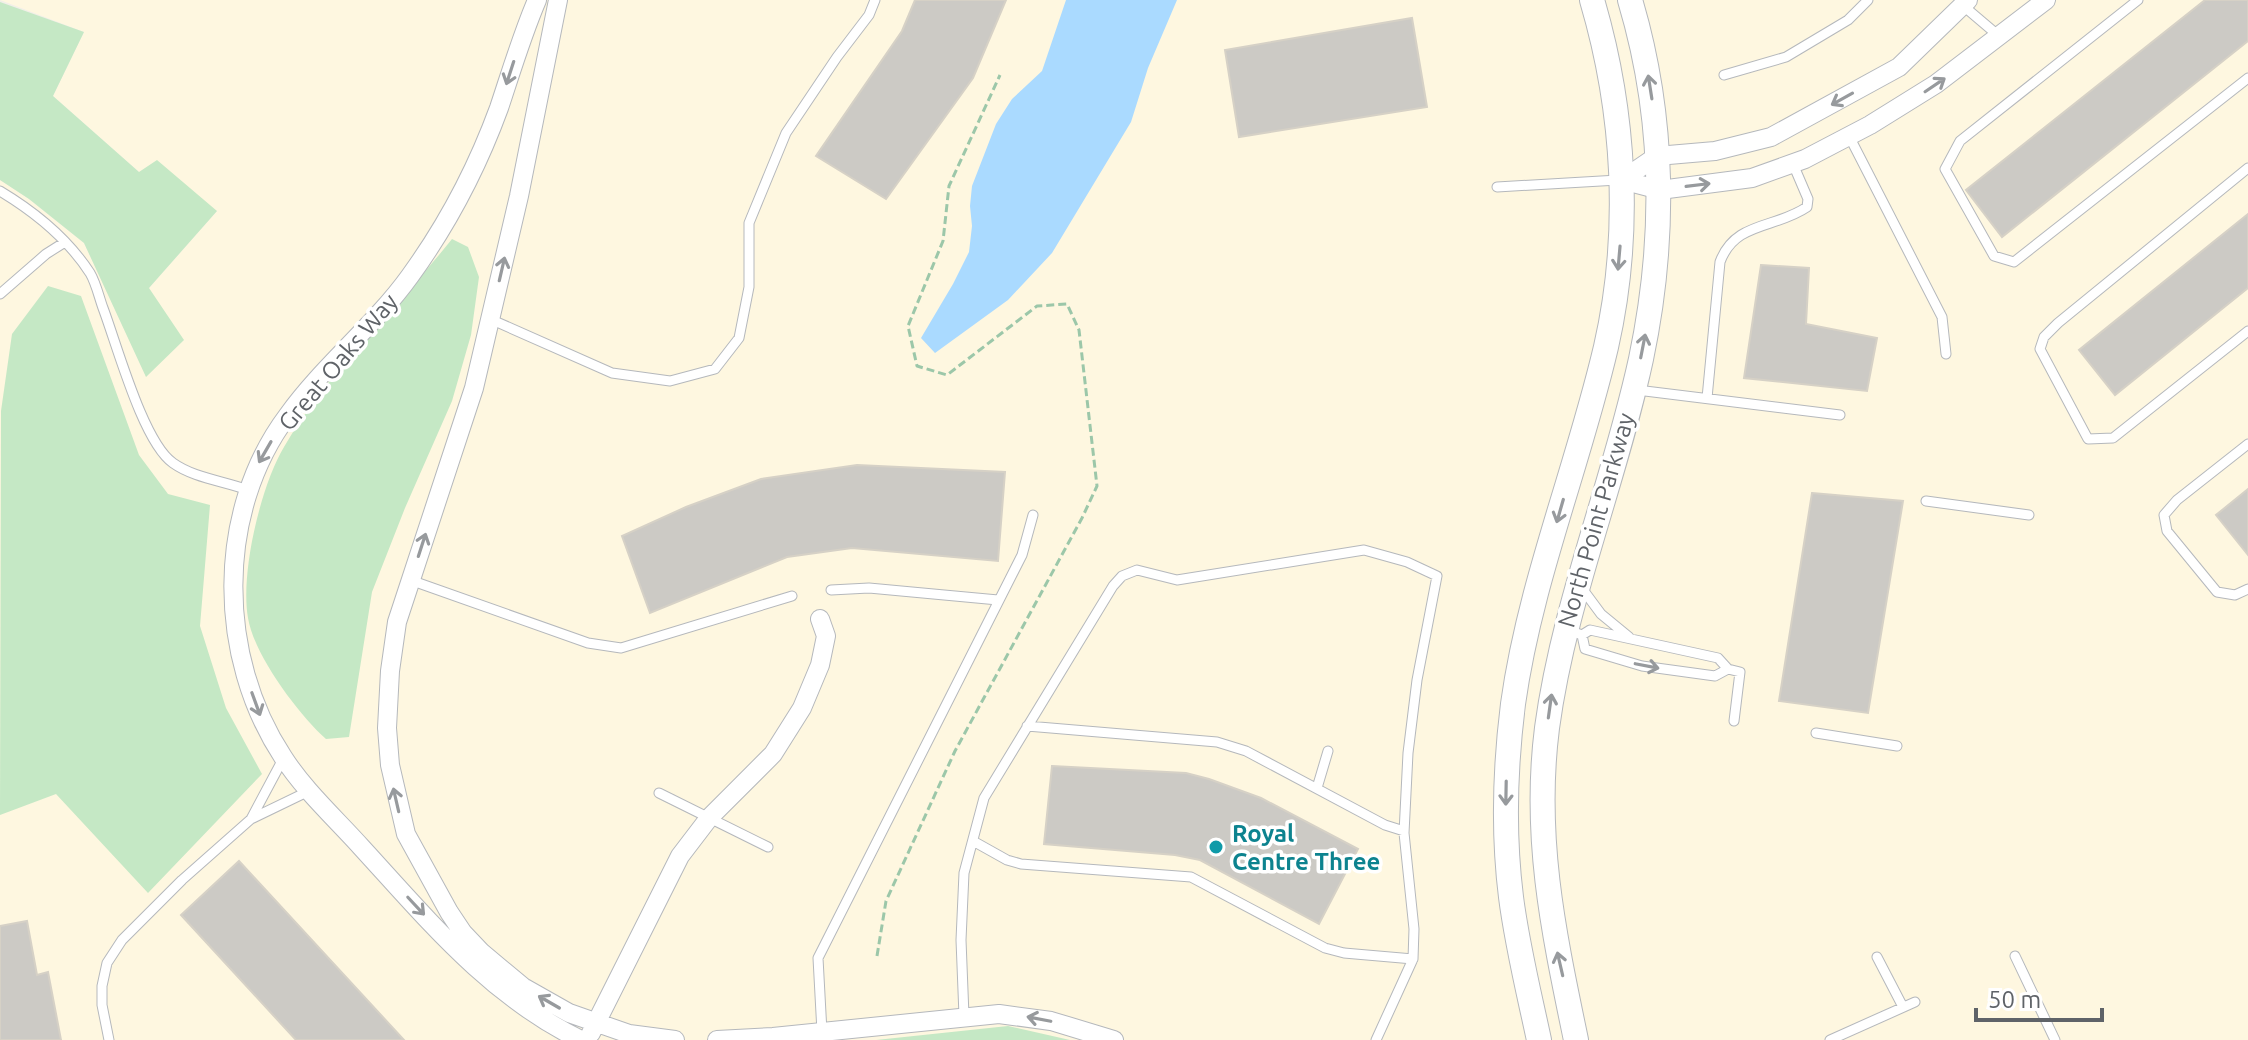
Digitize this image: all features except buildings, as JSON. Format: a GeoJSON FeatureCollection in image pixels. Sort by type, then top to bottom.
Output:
{"type":"FeatureCollection","features":[{"type":"Feature","properties":{"kind":"street","name":"North Point Parkway"},"geometry":{"type":"LineString","coordinates":[[1539,1040],[1511,895],[1506,810],[1509,746],[1529,622],[1606,347],[1618,270],[1622,180],[1612,86],[1592,0]]}},
{"type":"Feature","properties":{"kind":"street","name":"North Point Parkway"},"geometry":{"type":"LineString","coordinates":[[1576,1040],[1550,911],[1542,814],[1547,731],[1574,632],[1578,582],[1633,389],[1654,277],[1660,190],[1651,93],[1630,0]]}},
{"type":"Feature","properties":{"kind":"street"},"geometry":{"type":"LineString","coordinates":[[1622,180],[1660,190],[1752,178],[1793,164],[1849,136],[1936,84],[2046,0]]}},
{"type":"Feature","properties":{"kind":"street","name":"Great Oaks Way"},"geometry":{"type":"LineString","coordinates":[[534,1],[498,110],[472,174],[439,231],[409,278],[286,416],[259,462],[248,490],[238,537],[233,602],[240,659],[260,716],[284,758],[465,959],[509,997],[588,1035],[629,1034],[675,1040]]}},
{"type":"Feature","properties":{"kind":"street"},"geometry":{"type":"LineString","coordinates":[[1622,180],[1657,156],[1715,151],[1771,137],[1899,67],[1963,2]]}},
{"type":"Feature","properties":{"kind":"street","name":"Great Oaks Way"},"geometry":{"type":"LineString","coordinates":[[557,4],[519,196],[474,388],[410,580],[392,646],[387,728],[394,790],[406,834],[449,912],[481,952],[523,987],[569,1013],[588,1035]]}},
{"type":"Feature","properties":{"kind":"street"},"geometry":{"type":"LineString","coordinates":[[588,1035],[680,856],[709,818],[773,754],[802,708],[820,665],[826,636],[820,619]]}},
{"type":"Feature","properties":{"kind":"street"},"geometry":{"type":"LineString","coordinates":[[717,1040],[964,1016],[1024,1016],[1114,1040]]}},
{"type":"Feature","properties":{"kind":"lane"},"geometry":{"type":"LineString","coordinates":[[490,319],[612,373],[670,381],[715,369],[739,338],[749,287],[749,223],[786,133],[869,15],[875,0]]}},
{"type":"Feature","properties":{"kind":"lane"},"geometry":{"type":"LineString","coordinates":[[1724,75],[1786,57],[1848,20],[1868,0]]}},
{"type":"Feature","properties":{"kind":"lane"},"geometry":{"type":"LineString","coordinates":[[2138,0],[1960,141],[1945,169],[1994,256],[2014,262],[2248,78]]}},
{"type":"Feature","properties":{"kind":"lane"},"geometry":{"type":"LineString","coordinates":[[534,1],[557,4]]}},
{"type":"Feature","properties":{"kind":"lane"},"geometry":{"type":"LineString","coordinates":[[1963,2],[2000,37]]}},
{"type":"Feature","properties":{"kind":"lane"},"geometry":{"type":"LineString","coordinates":[[1849,136],[1942,317],[1946,354]]}},
{"type":"Feature","properties":{"kind":"lane"},"geometry":{"type":"LineString","coordinates":[[1707,398],[1720,262],[1725,247],[1738,235],[1807,207],[1808,199],[1793,164]]}},
{"type":"Feature","properties":{"kind":"lane"},"geometry":{"type":"LineString","coordinates":[[2248,168],[2058,323],[2044,337],[2040,349],[2088,439],[2113,438],[2248,331]]}},
{"type":"Feature","properties":{"kind":"lane"},"geometry":{"type":"LineString","coordinates":[[1497,187],[1622,180]]}},
{"type":"Feature","properties":{"kind":"lane"},"geometry":{"type":"LineString","coordinates":[[0,191],[30,209],[65,242],[91,275],[142,419],[159,449],[171,462],[186,471],[248,490]]}},
{"type":"Feature","properties":{"kind":"lane"},"geometry":{"type":"LineString","coordinates":[[0,294],[46,254],[65,242]]}},
{"type":"Feature","properties":{"kind":"lane"},"geometry":{"type":"LineString","coordinates":[[1633,389],[1840,415]]}},
{"type":"Feature","properties":{"kind":"lane"},"geometry":{"type":"LineString","coordinates":[[2248,444],[2177,500],[2164,515],[2167,531],[2217,592],[2235,595],[2248,589]]}},
{"type":"Feature","properties":{"kind":"lane"},"geometry":{"type":"LineString","coordinates":[[1926,501],[2029,515]]}},
{"type":"Feature","properties":{"kind":"lane"},"geometry":{"type":"LineString","coordinates":[[822,1032],[818,958],[1022,555],[1033,515]]}},
{"type":"Feature","properties":{"kind":"lane"},"geometry":{"type":"LineString","coordinates":[[964,1016],[961,940],[964,873],[984,798],[1113,586],[1122,576],[1137,570],[1177,580],[1364,550],[1407,562],[1437,576],[1417,680],[1408,753],[1404,831],[1414,929],[1413,959],[1376,1040]]}},
{"type":"Feature","properties":{"kind":"lane"},"geometry":{"type":"LineString","coordinates":[[410,580],[588,643],[621,648],[792,596]]}},
{"type":"Feature","properties":{"kind":"lane"},"geometry":{"type":"LineString","coordinates":[[1578,582],[1601,614],[1631,639]]}},
{"type":"Feature","properties":{"kind":"lane"},"geometry":{"type":"LineString","coordinates":[[831,590],[869,588],[998,600]]}},
{"type":"Feature","properties":{"kind":"lane"},"geometry":{"type":"LineString","coordinates":[[1728,669],[1715,676],[1642,666],[1585,649],[1574,632],[1590,630],[1718,658],[1728,669],[1740,672],[1734,721]]}},
{"type":"Feature","properties":{"kind":"lane"},"geometry":{"type":"LineString","coordinates":[[1027,726],[1217,742],[1246,751],[1385,825],[1404,831]]}},
{"type":"Feature","properties":{"kind":"lane"},"geometry":{"type":"LineString","coordinates":[[1816,733],[1897,746]]}},
{"type":"Feature","properties":{"kind":"lane"},"geometry":{"type":"LineString","coordinates":[[1317,788],[1328,751]]}},
{"type":"Feature","properties":{"kind":"lane"},"geometry":{"type":"LineString","coordinates":[[251,819],[284,758]]}},
{"type":"Feature","properties":{"kind":"lane"},"geometry":{"type":"LineString","coordinates":[[109,1040],[102,1005],[102,986],[107,963],[122,940],[182,880],[251,819],[311,790]]}},
{"type":"Feature","properties":{"kind":"lane"},"geometry":{"type":"LineString","coordinates":[[659,793],[768,847]]}},
{"type":"Feature","properties":{"kind":"lane"},"geometry":{"type":"LineString","coordinates":[[973,841],[1007,860],[1021,864],[1191,877],[1325,948],[1344,953],[1413,959]]}},
{"type":"Feature","properties":{"kind":"lane"},"geometry":{"type":"LineString","coordinates":[[2015,956],[2055,1040]]}},
{"type":"Feature","properties":{"kind":"lane"},"geometry":{"type":"LineString","coordinates":[[1877,957],[1903,1007]]}},
{"type":"Feature","properties":{"kind":"lane"},"geometry":{"type":"LineString","coordinates":[[1830,1040],[1915,1002]]}},
{"type":"Feature","properties":{"kind":"path"},"geometry":{"type":"LineString","coordinates":[[877,956],[886,901],[955,751],[1097,486],[1079,330],[1067,304],[1037,306],[947,375],[917,366],[908,326],[943,241],[949,186],[1000,75]]}},
{"type":"Feature","properties":{"kind":"shaded area"},"geometry":{"type":"Polygon","coordinates":[[[0,0],[2248,0],[2248,1040],[0,1040],[0,180],[84,243],[146,376],[149,288],[217,211],[139,172],[53,96],[84,32],[0,0]]]}},
{"type":"Feature","properties":{"kind":"green space"},"geometry":{"type":"Polygon","coordinates":[[[0,2],[84,32],[53,96],[139,172],[157,160],[217,211],[149,288],[184,340],[146,377],[84,243],[0,180],[0,2]]]}},
{"type":"Feature","properties":{"kind":"green space"},"geometry":{"type":"Polygon","coordinates":[[[452,239],[468,247],[479,277],[471,335],[452,401],[372,592],[349,737],[326,739],[279,683],[252,633],[246,599],[247,578],[260,506],[276,463],[302,419],[342,366],[452,239]]]}},
{"type":"Feature","properties":{"kind":"green space"},"geometry":{"type":"Polygon","coordinates":[[[48,286],[81,296],[139,455],[168,494],[210,505],[200,626],[226,708],[262,774],[148,893],[56,794],[0,815],[1,411],[12,334],[48,286]]]}},
{"type":"Feature","properties":{"kind":"green space"},"geometry":{"type":"Polygon","coordinates":[[[1008,1026],[1070,1040],[876,1040],[1008,1026]]]}},
{"type":"Feature","properties":{"kind":"water"},"geometry":{"type":"Polygon","coordinates":[[[1066,0],[1177,0],[1148,68],[1131,122],[1052,253],[1008,300],[935,353],[921,338],[969,252],[972,186],[996,124],[1012,99],[1042,71],[1066,0]]]}},
{"type":"Feature","properties":{"kind":"place","name":"Royal Centre Three"},"geometry":{"type":"Point","coordinates":[1216,847]}}]}
